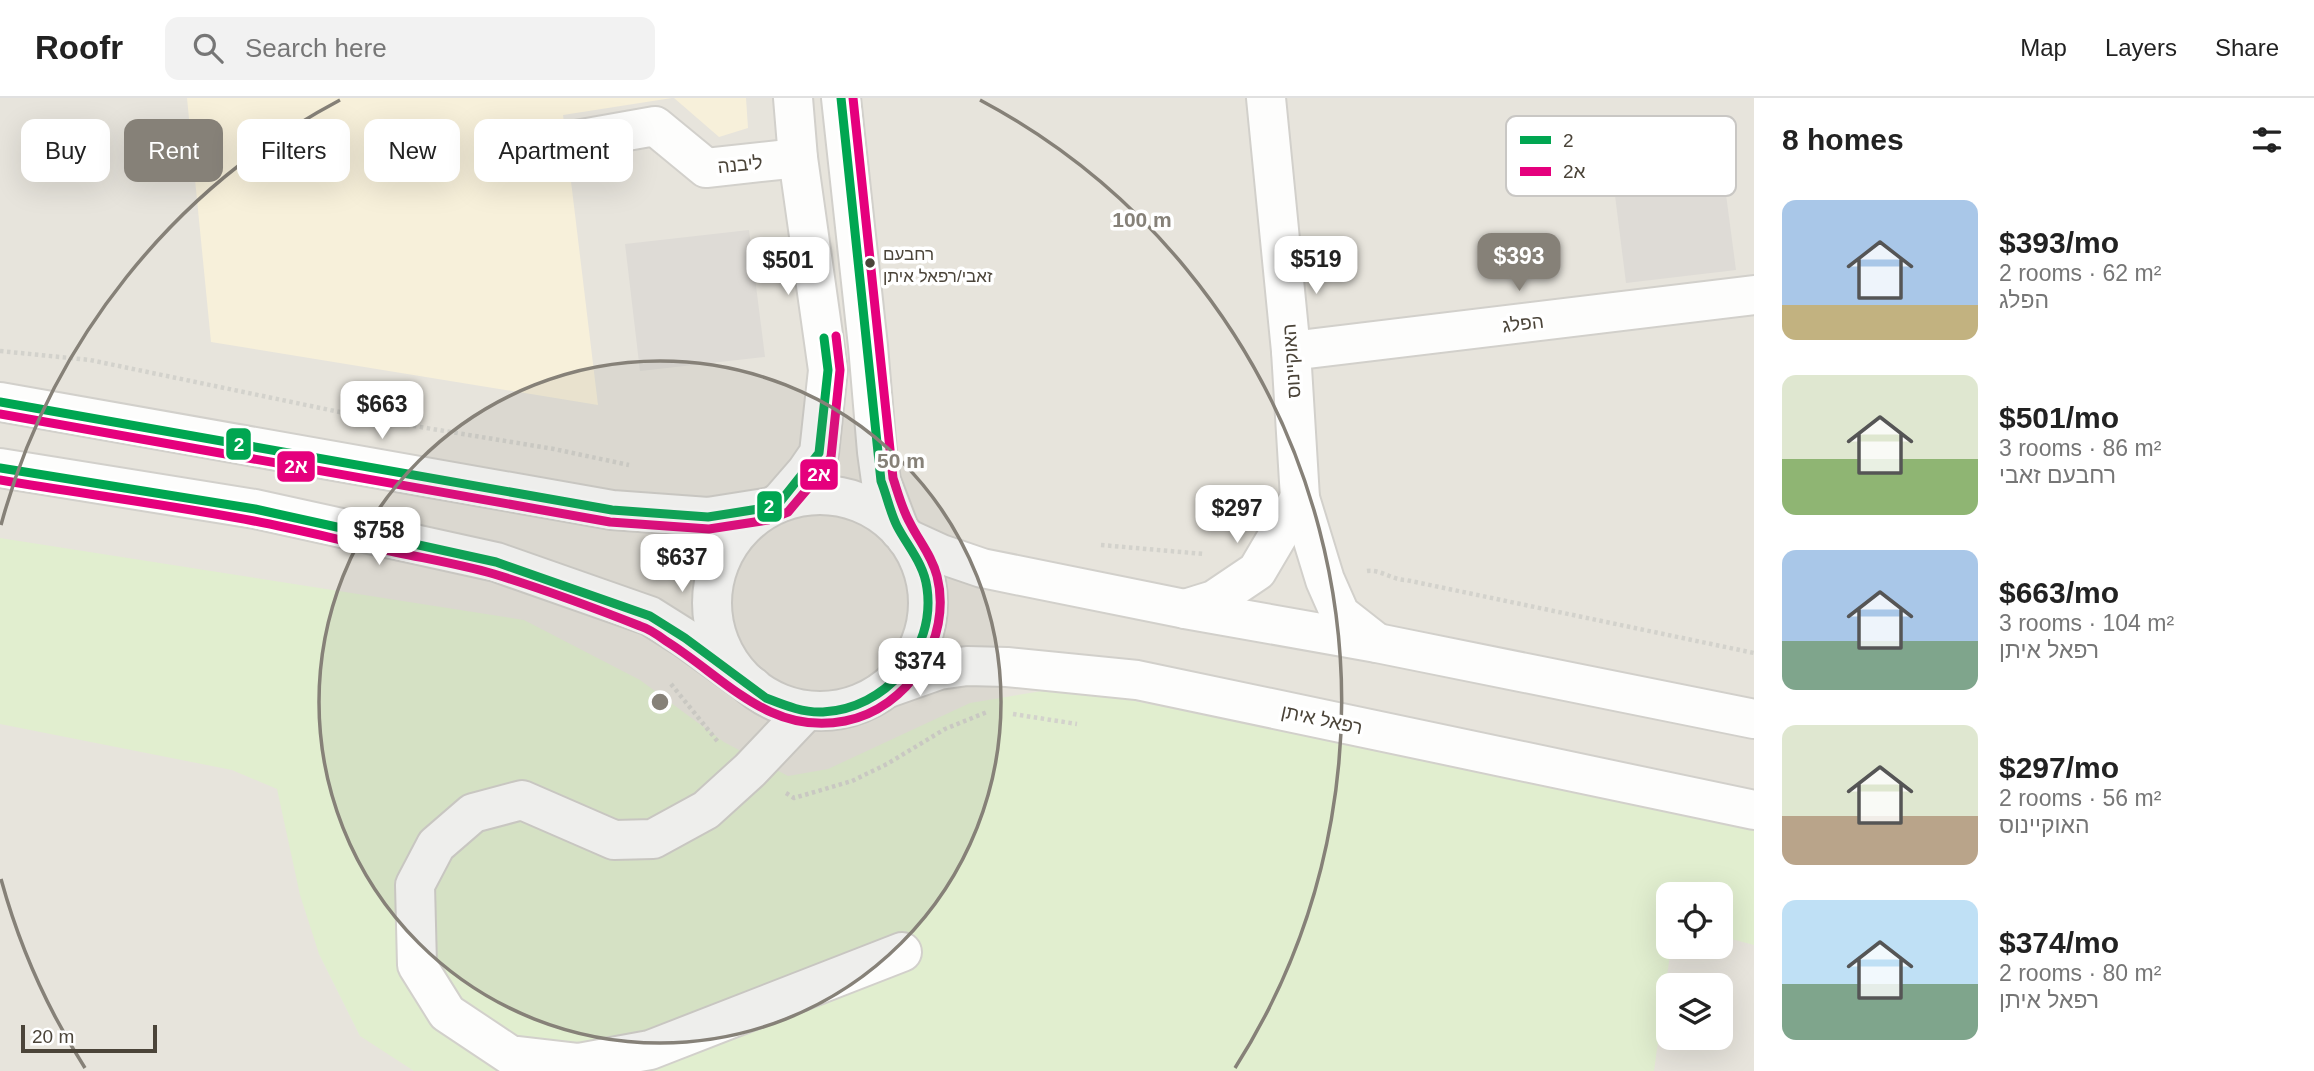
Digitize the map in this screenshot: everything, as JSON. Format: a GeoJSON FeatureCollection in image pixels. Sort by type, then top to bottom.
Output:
{"type":"FeatureCollection","features":[{"type":"Feature","properties":{"kind":"street"},"geometry":{"type":"LineString","coordinates":[[793,98],[798,158],[828,370],[819,453],[806,472],[773,505],[748,521],[734,536],[716,567],[712,617],[718,641],[740,677],[766,698],[806,711],[822,712],[849,708],[866,701],[888,688],[901,675],[918,650],[928,600],[922,567],[903,534],[881,481],[841,98]]}},
{"type":"Feature","properties":{"kind":"street","name":"האוקיינוס"},"geometry":{"type":"LineString","coordinates":[[1266,98],[1291,351],[1300,499],[1325,580],[1340,614],[1377,643]]}},
{"type":"Feature","properties":{"kind":"street","name":"ליבנה"},"geometry":{"type":"LineString","coordinates":[[633,130],[655,126],[706,168],[798,158]]}},
{"type":"Feature","properties":{"kind":"street","name":"הפלג"},"geometry":{"type":"LineString","coordinates":[[1291,351],[1754,295]]}},
{"type":"Feature","properties":{"kind":"street"},"geometry":{"type":"LineString","coordinates":[[0,402],[612,510],[708,517],[773,505],[804,495],[817,494],[855,500],[881,513],[903,534],[941,554],[982,568],[1185,609],[1377,643],[1754,719]]}},
{"type":"Feature","properties":{"kind":"street"},"geometry":{"type":"LineString","coordinates":[[0,468],[255,509],[496,562],[650,616],[753,687]]}},
{"type":"Feature","properties":{"kind":"street"},"geometry":{"type":"LineString","coordinates":[[1185,609],[1214,600],[1256,571],[1300,499]]}},
{"type":"Feature","properties":{"kind":"street","name":"רפאל איתן"},"geometry":{"type":"LineString","coordinates":[[888,688],[939,670],[967,666],[1007,667],[1137,680],[1754,810]]}},
{"type":"Feature","properties":{"kind":"street"},"geometry":{"type":"LineString","coordinates":[[806,711],[750,770],[706,810],[653,839],[614,840],[522,800],[473,813],[436,845],[415,885],[417,965],[447,1013],[510,1055],[579,1063],[650,1050],[902,952]]}},
{"type":"Feature","properties":{"kind":"path"},"geometry":{"type":"LineString","coordinates":[[0,351],[90,360],[378,420],[554,449],[630,465]]}},
{"type":"Feature","properties":{"kind":"path"},"geometry":{"type":"LineString","coordinates":[[1099,545],[1207,554]]}},
{"type":"Feature","properties":{"kind":"path"},"geometry":{"type":"LineString","coordinates":[[1406,580],[1754,653]]}},
{"type":"Feature","properties":{"kind":"shaded area"},"geometry":{"type":"Polygon","coordinates":[[[0,98],[1754,98],[1754,1071],[0,1071],[0,98]]]}},
{"type":"Feature","properties":{"kind":"green space"},"geometry":{"type":"Polygon","coordinates":[[[0,538],[524,620],[640,680],[724,742],[788,776],[828,769],[970,703],[1066,687],[1754,827],[1754,945],[1733,939],[1733,882],[1656,882],[1656,959],[1669,959],[1667,973],[1656,973],[1657,1050],[1654,1071],[414,1071],[360,1036],[319,954],[300,895],[277,789],[232,770],[0,724],[0,538]]]}},
{"type":"Feature","properties":{"kind":"sand"},"geometry":{"type":"Polygon","coordinates":[[[187,98],[672,98],[563,115],[563,119],[474,119],[474,182],[571,182],[598,405],[211,342],[195,182],[223,182],[223,119],[189,119],[187,98]]]}},
{"type":"Feature","properties":{"kind":"sand"},"geometry":{"type":"Polygon","coordinates":[[[674,98],[746,98],[748,128],[719,137],[674,98]]]}},
{"type":"Feature","properties":{"kind":"building"},"geometry":{"type":"Polygon","coordinates":[[[1615,196],[1726,196],[1736,270],[1626,283],[1615,196]]]}},
{"type":"Feature","properties":{"kind":"building"},"geometry":{"type":"Polygon","coordinates":[[[749,230],[765,357],[640,371],[625,244],[749,230]]]}},
{"type":"Feature","properties":{"kind":"transit line","name":"2"},"geometry":{"type":"LineString","coordinates":[[0,468],[255,509],[496,562],[650,616],[685,638],[766,698],[801,710],[816,712],[846,708],[867,700],[886,688],[902,673],[923,634],[928,611],[925,579],[895,521],[881,481],[841,98]]}},
{"type":"Feature","properties":{"kind":"transit line","name":"2א"},"geometry":{"type":"LineString","coordinates":[[0,480],[254,521],[480,570],[586,605],[647,629],[770,712],[793,720],[818,723],[845,721],[868,714],[888,702],[921,668],[932,646],[938,624],[940,600],[935,569],[907,518],[893,478],[853,98]]}},
{"type":"Feature","properties":{"kind":"transit line","name":"2א"},"geometry":{"type":"LineString","coordinates":[[0,414],[610,522],[709,529],[768,520],[788,512],[831,457],[840,370],[836,336]]}},
{"type":"Feature","properties":{"kind":"transit line","name":"2"},"geometry":{"type":"LineString","coordinates":[[0,402],[612,510],[708,517],[765,508],[780,502],[819,453],[828,370],[824,338]]}},
{"type":"Feature","properties":{"kind":"place","name":"רחבעם זאבי/רפאל איתן"},"geometry":{"type":"Point","coordinates":[870,263]}}]}
